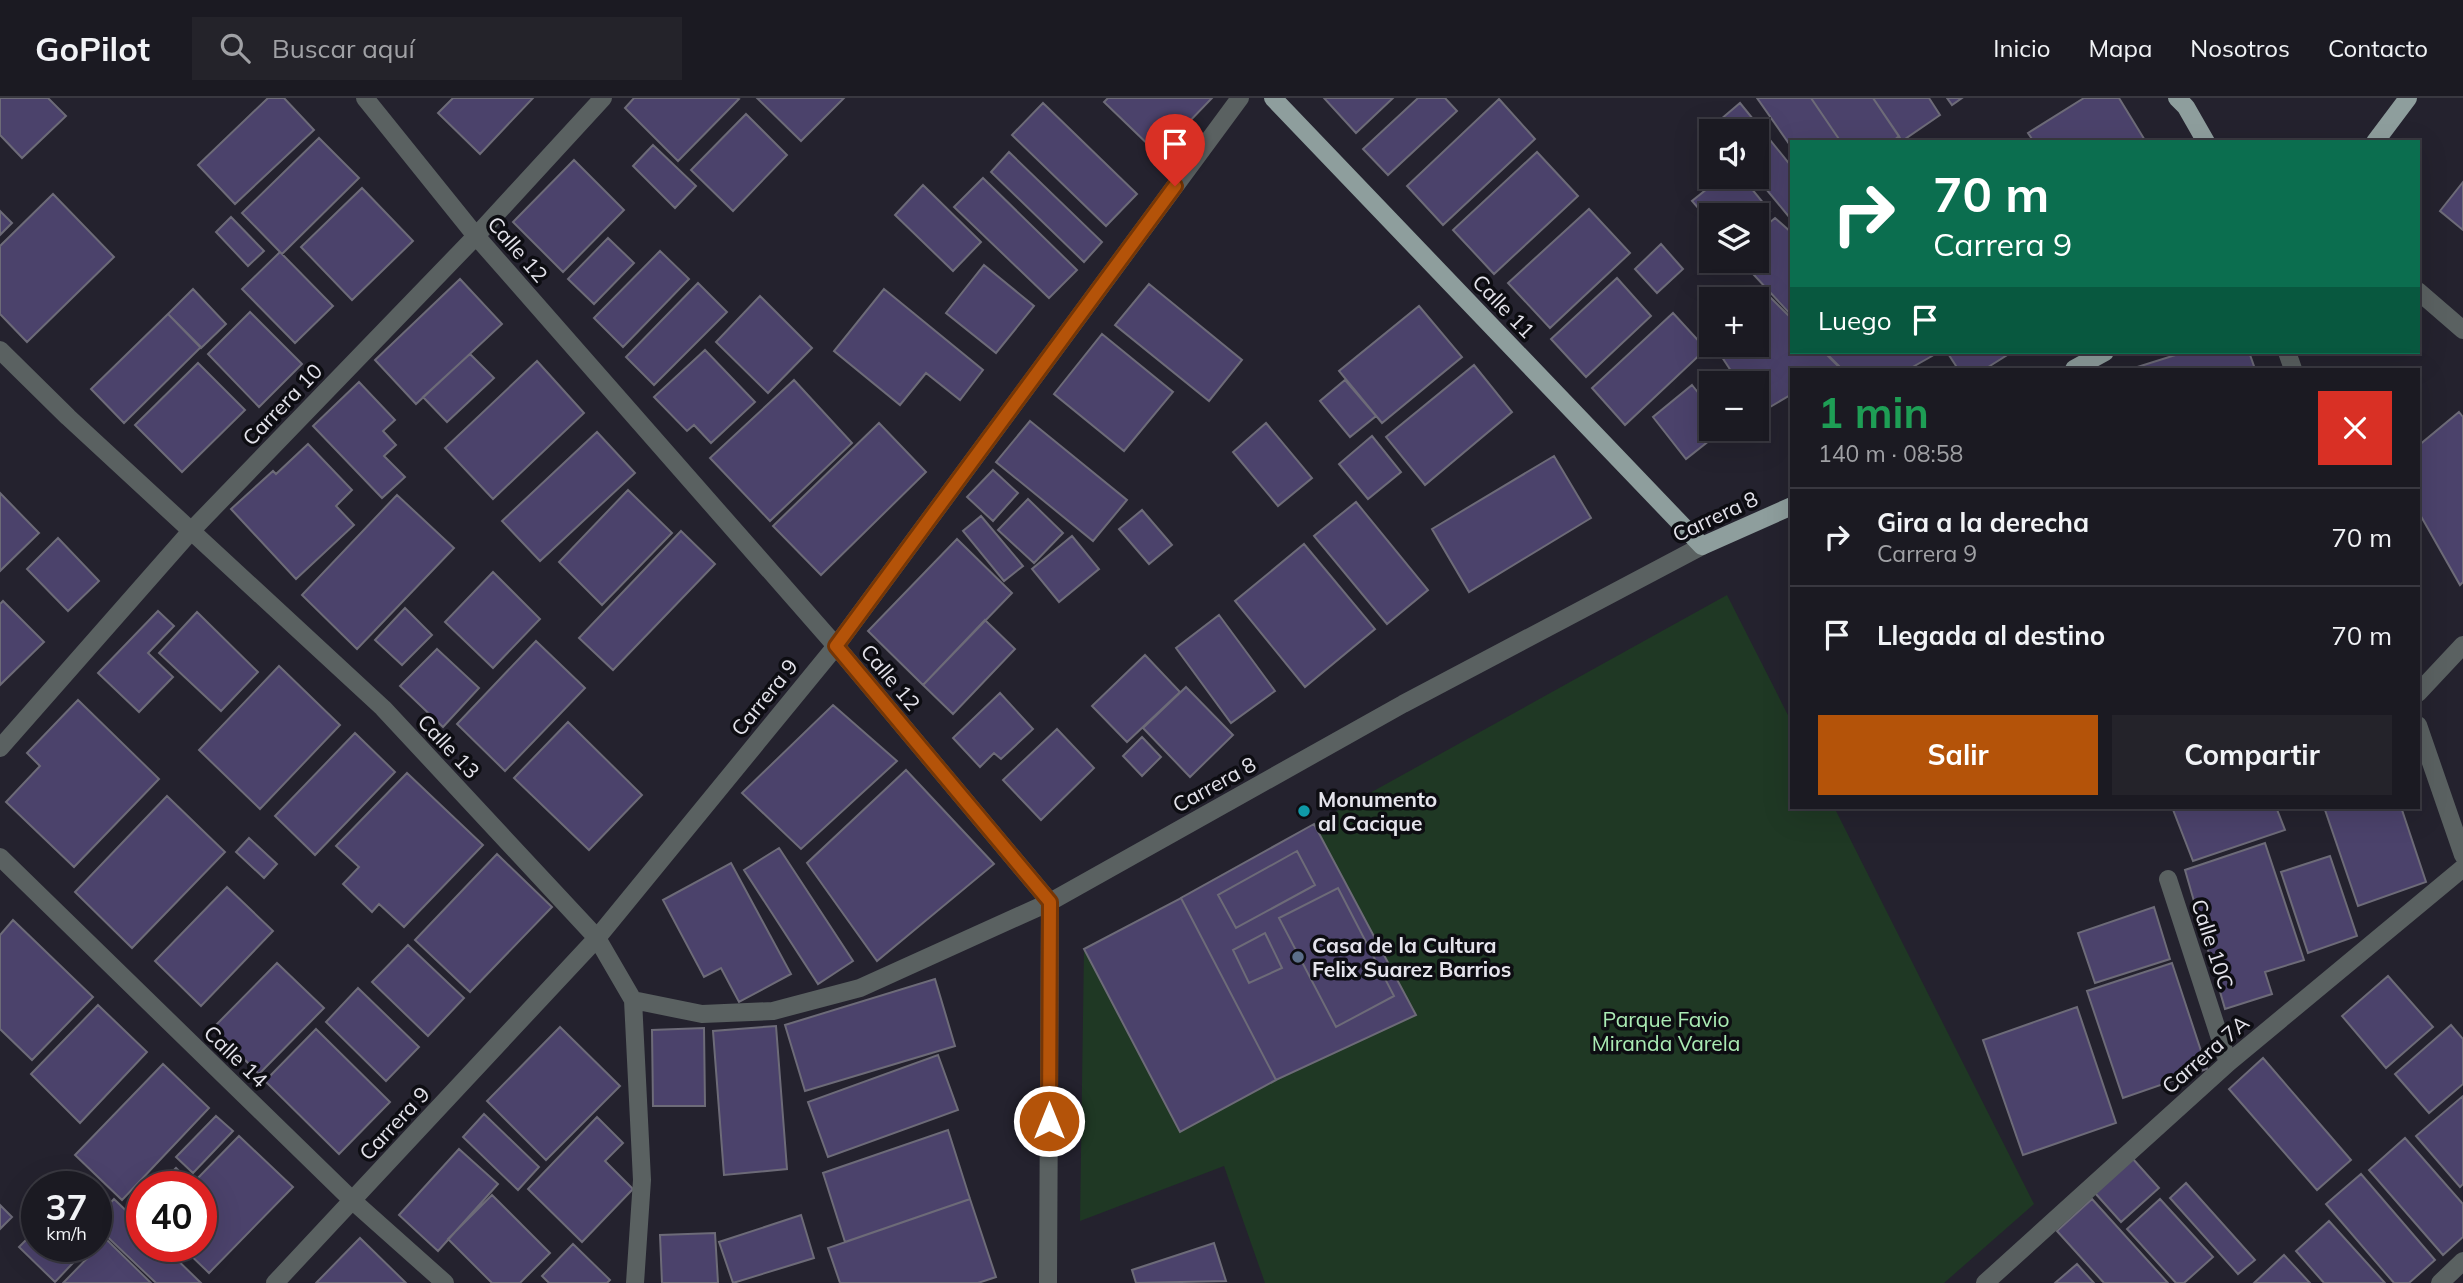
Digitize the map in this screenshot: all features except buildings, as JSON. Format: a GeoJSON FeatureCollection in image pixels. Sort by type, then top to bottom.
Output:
{"type":"FeatureCollection","features":[{"type":"Feature","properties":{"kind":"main road","name":"Calle 11"},"geometry":{"type":"LineString","coordinates":[[1273,98],[1702,546]]}},
{"type":"Feature","properties":{"kind":"main road"},"geometry":{"type":"LineString","coordinates":[[2177,98],[2186,107],[2205,140]]}},
{"type":"Feature","properties":{"kind":"main road"},"geometry":{"type":"LineString","coordinates":[[2376,140],[2408,98]]}},
{"type":"Feature","properties":{"kind":"main road"},"geometry":{"type":"LineString","coordinates":[[2076,368],[2101,354]]}},
{"type":"Feature","properties":{"kind":"main road","name":"Carrera 8"},"geometry":{"type":"LineString","coordinates":[[1702,546],[1790,507]]}},
{"type":"Feature","properties":{"kind":"street","name":"Calle 12"},"geometry":{"type":"LineString","coordinates":[[365,98],[476,236],[836,646],[1050,902]]}},
{"type":"Feature","properties":{"kind":"street","name":"Carrera 10"},"geometry":{"type":"LineString","coordinates":[[0,748],[191,531],[476,236],[603,98]]}},
{"type":"Feature","properties":{"kind":"street","name":"Carrera 9"},"geometry":{"type":"LineString","coordinates":[[275,1283],[597,938],[836,646],[1240,98]]}},
{"type":"Feature","properties":{"kind":"street"},"geometry":{"type":"LineString","coordinates":[[2420,293],[2463,330]]}},
{"type":"Feature","properties":{"kind":"street","name":"Calle 13"},"geometry":{"type":"LineString","coordinates":[[0,350],[383,708],[597,938],[633,1000],[642,1180],[635,1283]]}},
{"type":"Feature","properties":{"kind":"street","name":"Carrera 8"},"geometry":{"type":"LineString","coordinates":[[633,1000],[702,1014],[773,1011],[860,988],[1050,902],[1403,704],[1702,546]]}},
{"type":"Feature","properties":{"kind":"street"},"geometry":{"type":"LineString","coordinates":[[2420,691],[2463,645]]}},
{"type":"Feature","properties":{"kind":"street"},"geometry":{"type":"LineString","coordinates":[[2420,732],[2463,855]]}},
{"type":"Feature","properties":{"kind":"street","name":"Calle 14"},"geometry":{"type":"LineString","coordinates":[[0,857],[353,1201],[445,1283]]}},
{"type":"Feature","properties":{"kind":"street","name":"Carrera 7A"},"geometry":{"type":"LineString","coordinates":[[1985,1283],[2228,1063],[2463,868]]}},
{"type":"Feature","properties":{"kind":"street","name":"Calle 10C"},"geometry":{"type":"LineString","coordinates":[[2168,879],[2228,1063]]}},
{"type":"Feature","properties":{"kind":"street"},"geometry":{"type":"LineString","coordinates":[[1048,1283],[1050,902]]}},
{"type":"Feature","properties":{"kind":"street"},"geometry":{"type":"LineString","coordinates":[[2440,1283],[2463,1261]]}},
{"type":"Feature","properties":{"kind":"green space","name":"Parque Favio Miranda Varela"},"geometry":{"type":"Polygon","coordinates":[[[1727,595],[1790,719],[1790,809],[1835,809],[2034,1204],[1944,1283],[1265,1283],[1224,1166],[1080,1221],[1084,949],[1180,1131],[1276,1080],[1415,1015],[1314,824],[1727,595]]]}},
{"type":"Feature","properties":{"kind":"place","name":"Monumento al Cacique"},"geometry":{"type":"Point","coordinates":[1304,811]}},
{"type":"Feature","properties":{"kind":"place","name":"Casa de la Cultura Felix Suarez Barrios"},"geometry":{"type":"Point","coordinates":[1298,957]}},
{"type":"Feature","properties":{"kind":"route"},"geometry":{"type":"LineString","coordinates":[[1049,1121],[1050,902],[836,646],[1175,186]]}}]}
